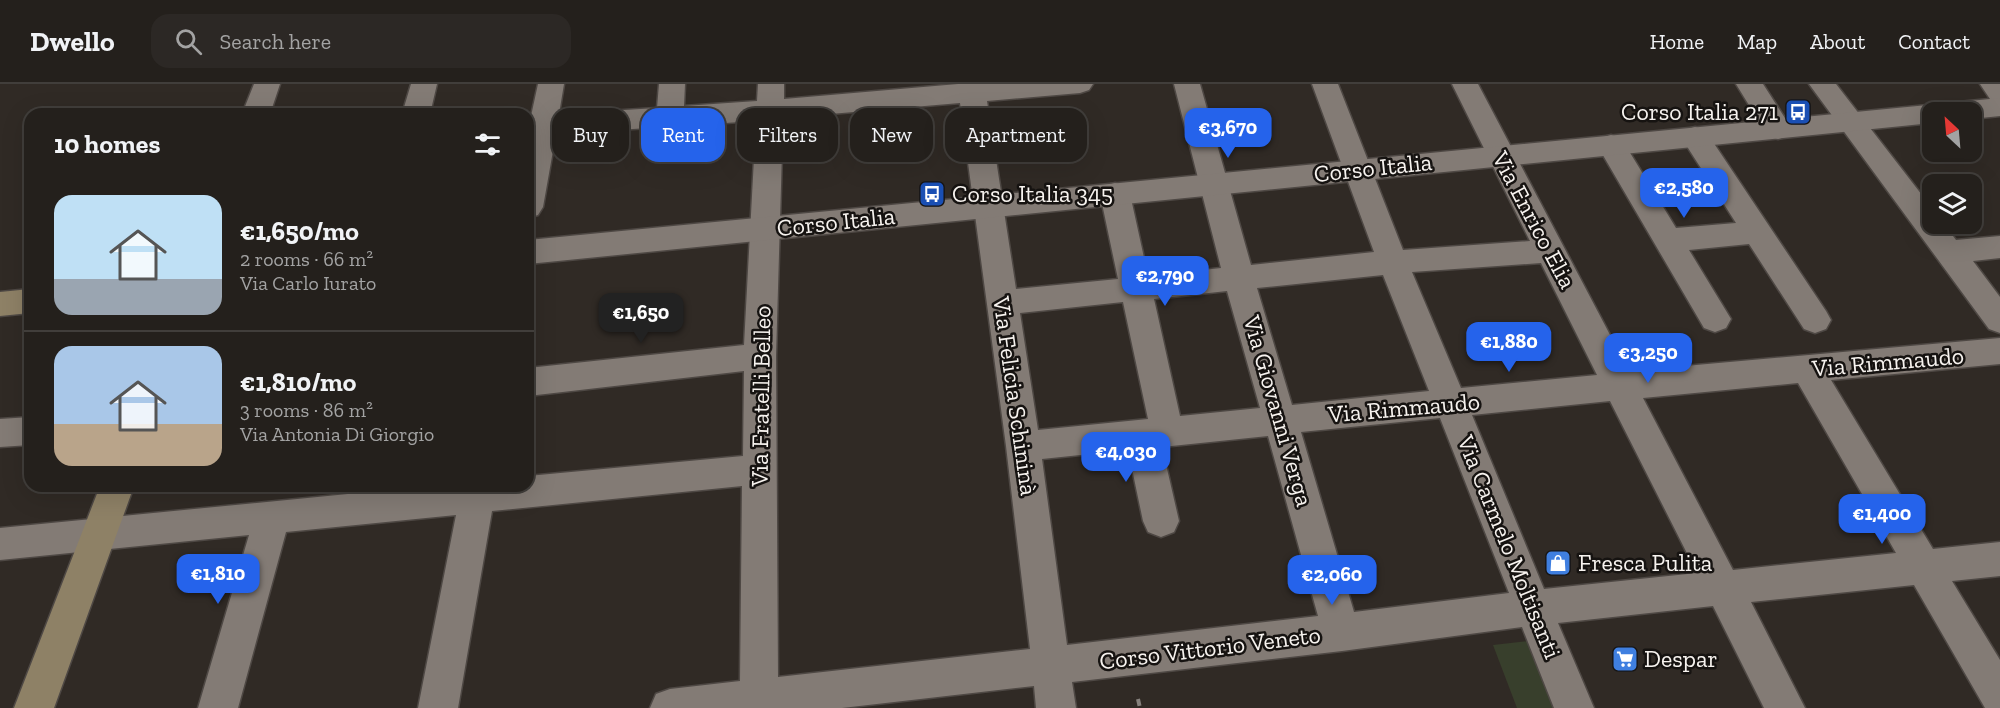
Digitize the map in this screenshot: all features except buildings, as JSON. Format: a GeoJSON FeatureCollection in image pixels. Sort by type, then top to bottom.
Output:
{"type":"FeatureCollection","features":[{"type":"Feature","properties":{"kind":"main road"},"geometry":{"type":"LineString","coordinates":[[0,304],[24,302]]}},
{"type":"Feature","properties":{"kind":"main road"},"geometry":{"type":"LineString","coordinates":[[34,708],[115,492]]}},
{"type":"Feature","properties":{"kind":"street"},"geometry":{"type":"LineString","coordinates":[[258,108],[267,84]]}},
{"type":"Feature","properties":{"kind":"street"},"geometry":{"type":"LineString","coordinates":[[418,108],[424,84]]}},
{"type":"Feature","properties":{"kind":"street"},"geometry":{"type":"LineString","coordinates":[[534,146],[536,125],[551,84]]}},
{"type":"Feature","properties":{"kind":"street"},"geometry":{"type":"LineString","coordinates":[[671,108],[672,84]]}},
{"type":"Feature","properties":{"kind":"street"},"geometry":{"type":"LineString","coordinates":[[715,108],[771,97],[1080,84]]}},
{"type":"Feature","properties":{"kind":"street","name":"Via Giovanni Verga"},"geometry":{"type":"LineString","coordinates":[[1187,84],[1239,278],[1342,633]]}},
{"type":"Feature","properties":{"kind":"street","name":"Via Carmelo Moltisanti"},"geometry":{"type":"LineString","coordinates":[[1325,84],[1393,262],[1574,708]]}},
{"type":"Feature","properties":{"kind":"street","name":"Via Enrico Elia"},"geometry":{"type":"LineString","coordinates":[[1465,84],[1785,708]]}},
{"type":"Feature","properties":{"kind":"street"},"geometry":{"type":"LineString","coordinates":[[1749,84],[1778,129]]}},
{"type":"Feature","properties":{"kind":"street"},"geometry":{"type":"LineString","coordinates":[[1822,84],[2000,320]]}},
{"type":"Feature","properties":{"kind":"street"},"geometry":{"type":"LineString","coordinates":[[1993,84],[2000,92]]}},
{"type":"Feature","properties":{"kind":"street","name":"Via Felicia Schininà"},"geometry":{"type":"LineString","coordinates":[[972,88],[1023,446],[1056,708]]}},
{"type":"Feature","properties":{"kind":"street","name":"Via Fratelli Belleo"},"geometry":{"type":"LineString","coordinates":[[759,703],[760,356],[771,97]]}},
{"type":"Feature","properties":{"kind":"street"},"geometry":{"type":"LineString","coordinates":[[1982,109],[2000,107]]}},
{"type":"Feature","properties":{"kind":"street","name":"Corso Italia"},"geometry":{"type":"LineString","coordinates":[[534,251],[1922,114]]}},
{"type":"Feature","properties":{"kind":"street"},"geometry":{"type":"LineString","coordinates":[[536,125],[641,119]]}},
{"type":"Feature","properties":{"kind":"street"},"geometry":{"type":"LineString","coordinates":[[1695,137],[1815,320]]}},
{"type":"Feature","properties":{"kind":"street"},"geometry":{"type":"LineString","coordinates":[[1611,145],[1715,319]]}},
{"type":"Feature","properties":{"kind":"street"},"geometry":{"type":"LineString","coordinates":[[1115,194],[1136,290],[1155,433],[1161,521]]}},
{"type":"Feature","properties":{"kind":"street"},"geometry":{"type":"LineString","coordinates":[[1669,240],[1757,232]]}},
{"type":"Feature","properties":{"kind":"street"},"geometry":{"type":"LineString","coordinates":[[1949,252],[2000,247]]}},
{"type":"Feature","properties":{"kind":"street"},"geometry":{"type":"LineString","coordinates":[[1002,303],[1393,262],[1551,251]]}},
{"type":"Feature","properties":{"kind":"street","name":"Via Rimmaudo"},"geometry":{"type":"LineString","coordinates":[[1023,446],[1280,419],[1452,405],[1620,386],[2000,351]]}},
{"type":"Feature","properties":{"kind":"street"},"geometry":{"type":"LineString","coordinates":[[534,381],[760,356]]}},
{"type":"Feature","properties":{"kind":"street"},"geometry":{"type":"LineString","coordinates":[[1807,369],[1926,567],[2000,696]]}},
{"type":"Feature","properties":{"kind":"street"},"geometry":{"type":"LineString","coordinates":[[0,433],[24,431]]}},
{"type":"Feature","properties":{"kind":"street"},"geometry":{"type":"LineString","coordinates":[[534,487],[759,469]]}},
{"type":"Feature","properties":{"kind":"street"},"geometry":{"type":"LineString","coordinates":[[0,544],[272,517],[470,492]]}},
{"type":"Feature","properties":{"kind":"street"},"geometry":{"type":"LineString","coordinates":[[438,708],[478,492]]}},
{"type":"Feature","properties":{"kind":"street"},"geometry":{"type":"LineString","coordinates":[[218,708],[272,517]]}},
{"type":"Feature","properties":{"kind":"street","name":"Corso Vittorio Veneto"},"geometry":{"type":"LineString","coordinates":[[670,708],[759,703],[1532,609],[2000,559]]}},
{"type":"Feature","properties":{"kind":"green space"},"geometry":{"type":"Polygon","coordinates":[[[1536,640],[1564,708],[1517,708],[1493,645],[1536,640]]]}},
{"type":"Feature","properties":{"kind":"place","name":"Corso Italia 271"},"geometry":{"type":"Point","coordinates":[1798,112]}},
{"type":"Feature","properties":{"kind":"place","name":"Corso Italia 345"},"geometry":{"type":"Point","coordinates":[932,194]}},
{"type":"Feature","properties":{"kind":"place","name":"Fresca Pulita"},"geometry":{"type":"Point","coordinates":[1558,563]}},
{"type":"Feature","properties":{"kind":"place","name":"Despar"},"geometry":{"type":"Point","coordinates":[1625,659]}}]}
